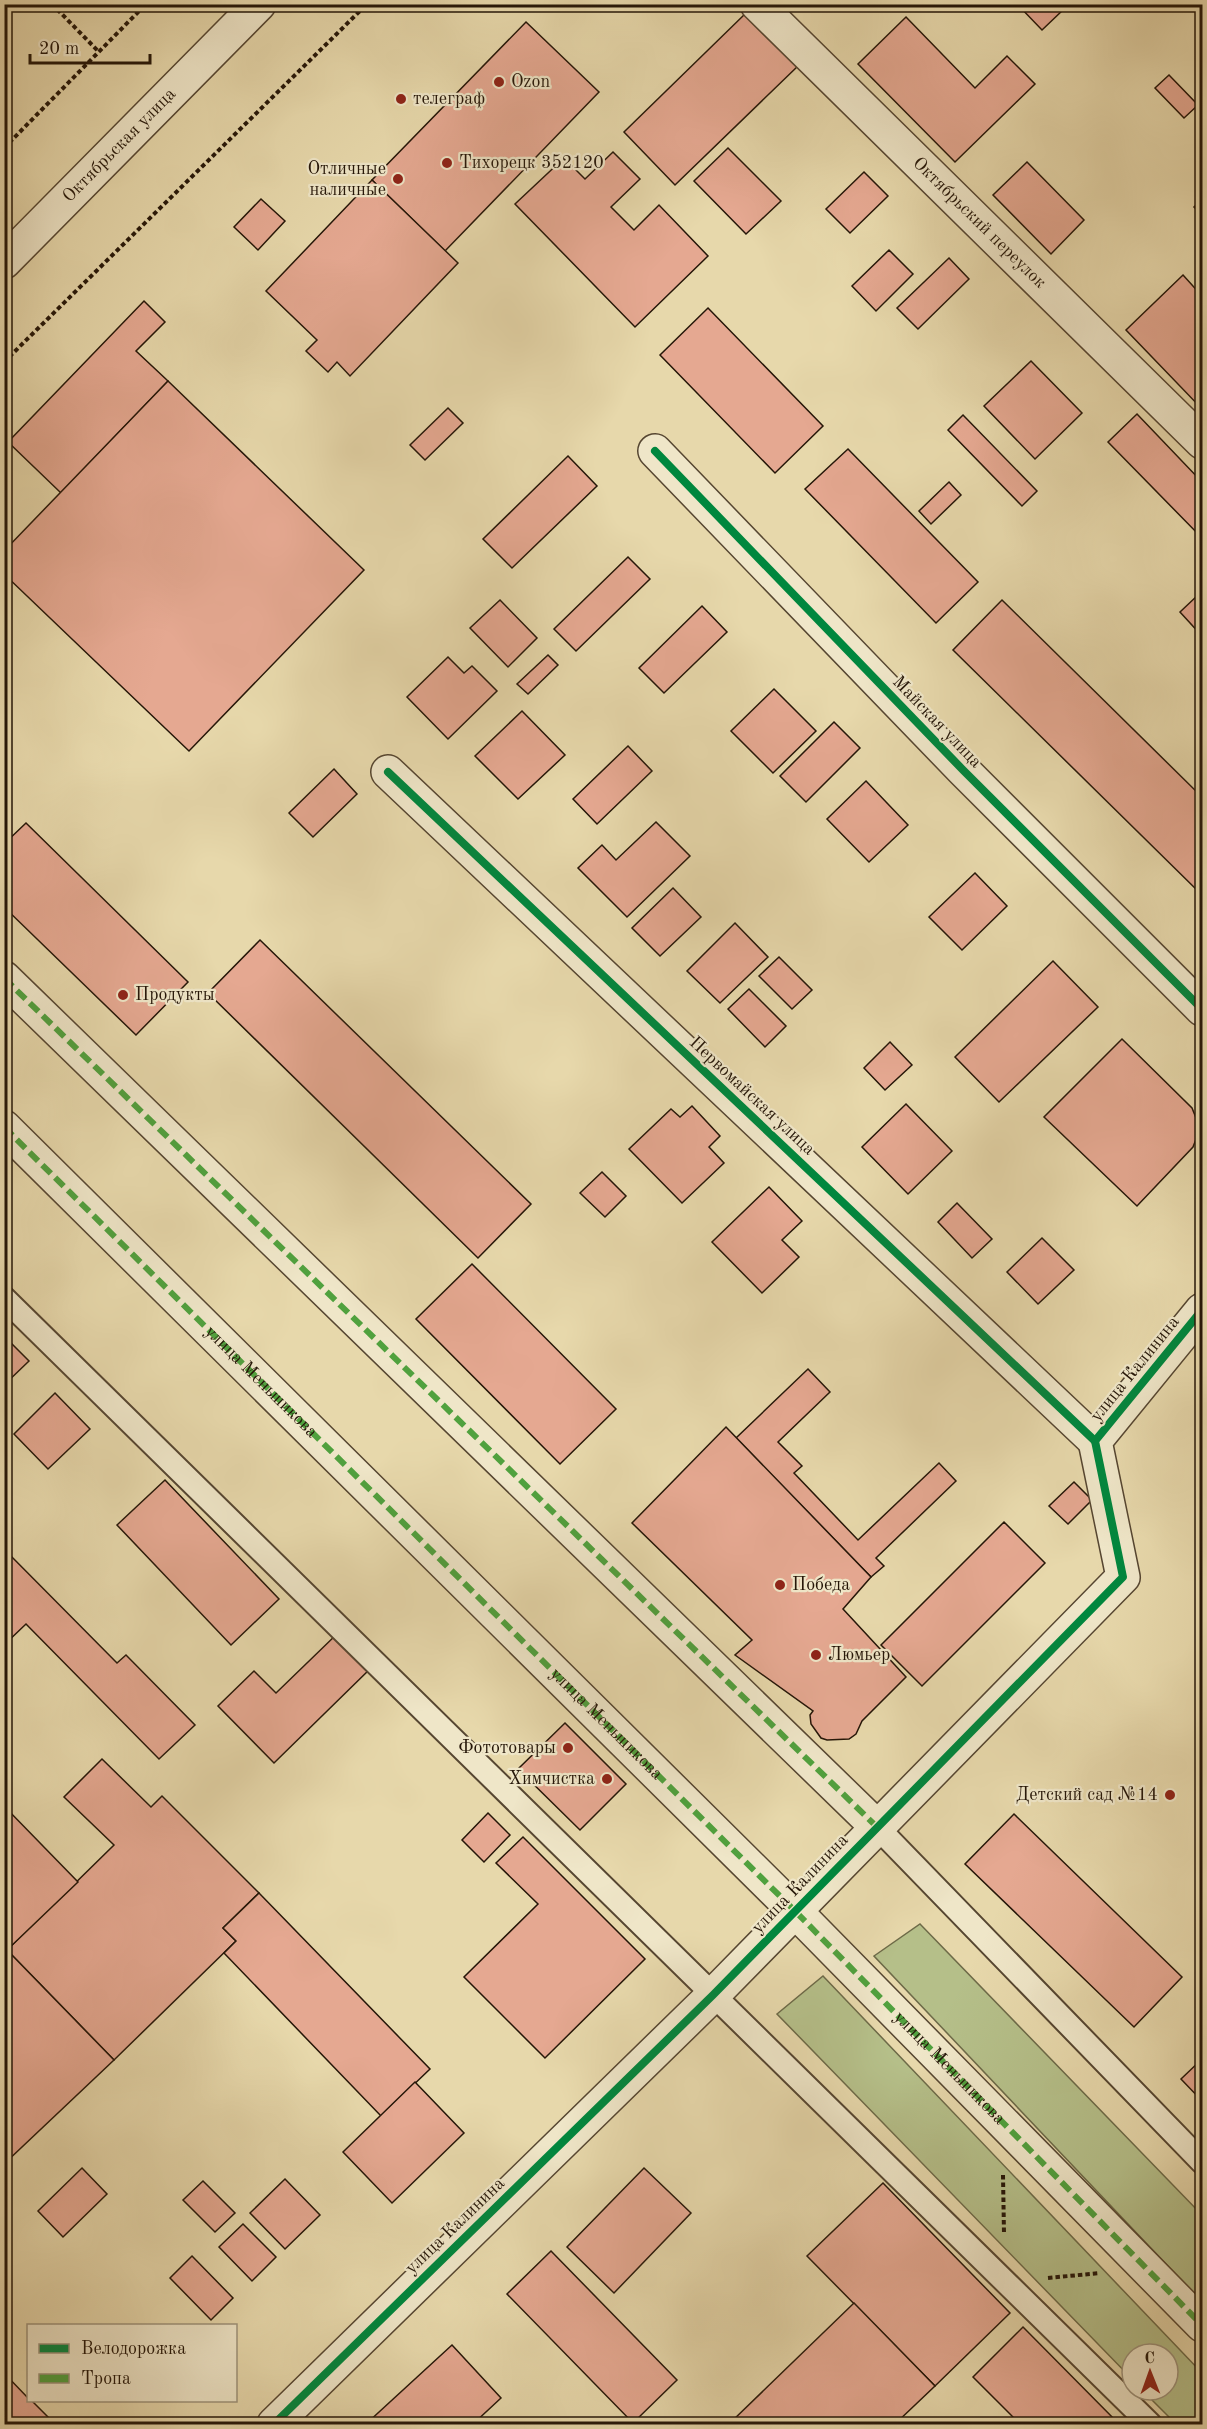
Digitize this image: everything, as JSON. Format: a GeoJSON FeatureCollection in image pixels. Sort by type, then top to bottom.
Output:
{"type":"FeatureCollection","features":[{"type":"Feature","properties":{"kind":"street","name":"Октябрьская улица"},"geometry":{"type":"LineString","coordinates":[[4,262],[259,4]]}},
{"type":"Feature","properties":{"kind":"street","name":"Октябрьский переулок"},"geometry":{"type":"LineString","coordinates":[[757,4],[1203,442]]}},
{"type":"Feature","properties":{"kind":"street","name":"Майская улица"},"geometry":{"type":"LineString","coordinates":[[655,451],[963,770],[1203,1009]]}},
{"type":"Feature","properties":{"kind":"street","name":"Первомайская улица"},"geometry":{"type":"LineString","coordinates":[[388,772],[1095,1441]]}},
{"type":"Feature","properties":{"kind":"street"},"geometry":{"type":"LineString","coordinates":[[4,978],[877,1827]]}},
{"type":"Feature","properties":{"kind":"street","name":"улица Меньшикова"},"geometry":{"type":"LineString","coordinates":[[4,1127],[796,1912],[1203,2325]]}},
{"type":"Feature","properties":{"kind":"street","name":"улица Калинина"},"geometry":{"type":"LineString","coordinates":[[274,2424],[713,1995],[1124,1577],[1095,1441],[1203,1310]]}},
{"type":"Feature","properties":{"kind":"lane"},"geometry":{"type":"LineString","coordinates":[[4,1298],[1150,2424]]}},
{"type":"Feature","properties":{"kind":"lane"},"geometry":{"type":"LineString","coordinates":[[877,1827],[1203,2162]]}},
{"type":"Feature","properties":{"kind":"path"},"geometry":{"type":"LineString","coordinates":[[51,4],[99,52]]}},
{"type":"Feature","properties":{"kind":"path"},"geometry":{"type":"LineString","coordinates":[[4,148],[146,4]]}},
{"type":"Feature","properties":{"kind":"path"},"geometry":{"type":"LineString","coordinates":[[4,362],[367,4]]}},
{"type":"Feature","properties":{"kind":"path"},"geometry":{"type":"LineString","coordinates":[[1002,2121],[1005,2282],[1148,2269]]}},
{"type":"Feature","properties":{"kind":"green space"},"geometry":{"type":"Polygon","coordinates":[[[920,1924],[1202,2215],[1202,2302],[874,1956],[920,1924]]]}},
{"type":"Feature","properties":{"kind":"green space"},"geometry":{"type":"Polygon","coordinates":[[[823,1976],[1172,2342],[1120,2342],[1120,2367],[777,2014],[823,1976]]]}},
{"type":"Feature","properties":{"kind":"green space"},"geometry":{"type":"Polygon","coordinates":[[[1180,2350],[1202,2373],[1202,2424],[1176,2424],[1154,2402],[1180,2402],[1180,2350]]]}},
{"type":"Feature","properties":{"kind":"building"},"geometry":{"type":"Polygon","coordinates":[[[1017,4],[1059,4],[1064,9],[1042,30],[1017,4]]]}},
{"type":"Feature","properties":{"kind":"building"},"geometry":{"type":"Polygon","coordinates":[[[747,12],[799,65],[675,185],[624,132],[747,12]]]}},
{"type":"Feature","properties":{"kind":"building"},"geometry":{"type":"Polygon","coordinates":[[[906,17],[975,88],[1007,56],[1035,84],[955,162],[858,64],[906,17]]]}},
{"type":"Feature","properties":{"kind":"building"},"geometry":{"type":"Polygon","coordinates":[[[526,22],[599,92],[445,251],[372,180],[526,22]]]}},
{"type":"Feature","properties":{"kind":"building"},"geometry":{"type":"Polygon","coordinates":[[[1169,75],[1198,105],[1184,118],[1155,88],[1169,75]]]}},
{"type":"Feature","properties":{"kind":"building"},"geometry":{"type":"Polygon","coordinates":[[[728,148],[781,201],[746,234],[694,181],[728,148]]]}},
{"type":"Feature","properties":{"kind":"building"},"geometry":{"type":"Polygon","coordinates":[[[613,152],[640,179],[611,207],[634,230],[659,205],[708,256],[635,327],[515,204],[564,158],[585,179],[613,152]]]}},
{"type":"Feature","properties":{"kind":"building"},"geometry":{"type":"Polygon","coordinates":[[[1027,162],[1084,220],[1051,254],[993,195],[1027,162]]]}},
{"type":"Feature","properties":{"kind":"building"},"geometry":{"type":"Polygon","coordinates":[[[864,172],[888,196],[850,233],[826,209],[864,172]]]}},
{"type":"Feature","properties":{"kind":"building"},"geometry":{"type":"Polygon","coordinates":[[[372,180],[458,263],[350,376],[337,362],[328,372],[306,351],[317,340],[266,291],[372,180]]]}},
{"type":"Feature","properties":{"kind":"building"},"geometry":{"type":"Polygon","coordinates":[[[261,199],[285,221],[258,250],[234,227],[261,199]]]}},
{"type":"Feature","properties":{"kind":"building"},"geometry":{"type":"Polygon","coordinates":[[[1202,199],[1202,215],[1194,207],[1202,199]]]}},
{"type":"Feature","properties":{"kind":"building"},"geometry":{"type":"Polygon","coordinates":[[[889,250],[913,274],[876,311],[852,286],[889,250]]]}},
{"type":"Feature","properties":{"kind":"building"},"geometry":{"type":"Polygon","coordinates":[[[949,258],[969,279],[918,329],[897,308],[949,258]]]}},
{"type":"Feature","properties":{"kind":"building"},"geometry":{"type":"Polygon","coordinates":[[[1183,275],[1202,296],[1202,409],[1126,330],[1183,275]]]}},
{"type":"Feature","properties":{"kind":"building"},"geometry":{"type":"Polygon","coordinates":[[[144,301],[165,322],[136,351],[168,381],[61,493],[8,442],[144,301]]]}},
{"type":"Feature","properties":{"kind":"building"},"geometry":{"type":"Polygon","coordinates":[[[708,308],[823,426],[775,473],[660,355],[708,308]]]}},
{"type":"Feature","properties":{"kind":"building"},"geometry":{"type":"Polygon","coordinates":[[[1031,361],[1082,413],[1035,459],[984,406],[1031,361]]]}},
{"type":"Feature","properties":{"kind":"building"},"geometry":{"type":"Polygon","coordinates":[[[168,381],[364,570],[189,751],[4,574],[4,551],[168,381]]]}},
{"type":"Feature","properties":{"kind":"building"},"geometry":{"type":"Polygon","coordinates":[[[448,408],[463,423],[425,460],[410,445],[448,408]]]}},
{"type":"Feature","properties":{"kind":"building"},"geometry":{"type":"Polygon","coordinates":[[[1137,414],[1202,482],[1202,538],[1108,442],[1137,414]]]}},
{"type":"Feature","properties":{"kind":"building"},"geometry":{"type":"Polygon","coordinates":[[[963,415],[1037,491],[1022,506],[948,430],[963,415]]]}},
{"type":"Feature","properties":{"kind":"building"},"geometry":{"type":"Polygon","coordinates":[[[848,449],[978,582],[936,623],[805,489],[848,449]]]}},
{"type":"Feature","properties":{"kind":"building"},"geometry":{"type":"Polygon","coordinates":[[[568,456],[597,486],[512,568],[483,539],[568,456]]]}},
{"type":"Feature","properties":{"kind":"building"},"geometry":{"type":"Polygon","coordinates":[[[949,482],[961,495],[931,524],[919,511],[949,482]]]}},
{"type":"Feature","properties":{"kind":"building"},"geometry":{"type":"Polygon","coordinates":[[[628,557],[650,579],[576,651],[554,629],[628,557]]]}},
{"type":"Feature","properties":{"kind":"building"},"geometry":{"type":"Polygon","coordinates":[[[1198,595],[1202,599],[1202,636],[1180,612],[1198,595]]]}},
{"type":"Feature","properties":{"kind":"building"},"geometry":{"type":"Polygon","coordinates":[[[500,600],[537,638],[508,667],[470,628],[500,600]]]}},
{"type":"Feature","properties":{"kind":"building"},"geometry":{"type":"Polygon","coordinates":[[[1002,600],[1202,797],[1202,895],[953,650],[1002,600]]]}},
{"type":"Feature","properties":{"kind":"building"},"geometry":{"type":"Polygon","coordinates":[[[702,606],[727,632],[664,693],[639,668],[702,606]]]}},
{"type":"Feature","properties":{"kind":"building"},"geometry":{"type":"Polygon","coordinates":[[[548,655],[558,665],[528,694],[517,684],[548,655]]]}},
{"type":"Feature","properties":{"kind":"building"},"geometry":{"type":"Polygon","coordinates":[[[448,657],[464,673],[472,666],[497,691],[448,739],[407,697],[448,657]]]}},
{"type":"Feature","properties":{"kind":"building"},"geometry":{"type":"Polygon","coordinates":[[[774,689],[816,731],[773,773],[731,731],[774,689]]]}},
{"type":"Feature","properties":{"kind":"building"},"geometry":{"type":"Polygon","coordinates":[[[522,711],[565,755],[518,799],[475,756],[522,711]]]}},
{"type":"Feature","properties":{"kind":"building"},"geometry":{"type":"Polygon","coordinates":[[[834,722],[860,748],[806,802],[780,776],[834,722]]]}},
{"type":"Feature","properties":{"kind":"building"},"geometry":{"type":"Polygon","coordinates":[[[628,746],[652,771],[597,824],[573,799],[628,746]]]}},
{"type":"Feature","properties":{"kind":"building"},"geometry":{"type":"Polygon","coordinates":[[[334,769],[357,794],[313,837],[289,813],[334,769]]]}},
{"type":"Feature","properties":{"kind":"building"},"geometry":{"type":"Polygon","coordinates":[[[866,781],[908,825],[869,862],[827,819],[866,781]]]}},
{"type":"Feature","properties":{"kind":"building"},"geometry":{"type":"Polygon","coordinates":[[[656,822],[690,856],[627,917],[578,868],[602,845],[616,860],[656,822]]]}},
{"type":"Feature","properties":{"kind":"building"},"geometry":{"type":"Polygon","coordinates":[[[26,823],[188,982],[136,1035],[4,907],[4,844],[26,823]]]}},
{"type":"Feature","properties":{"kind":"building"},"geometry":{"type":"Polygon","coordinates":[[[975,873],[1007,906],[962,950],[929,917],[975,873]]]}},
{"type":"Feature","properties":{"kind":"building"},"geometry":{"type":"Polygon","coordinates":[[[673,888],[701,917],[660,956],[632,928],[673,888]]]}},
{"type":"Feature","properties":{"kind":"building"},"geometry":{"type":"Polygon","coordinates":[[[735,923],[768,957],[720,1003],[687,971],[735,923]]]}},
{"type":"Feature","properties":{"kind":"building"},"geometry":{"type":"Polygon","coordinates":[[[260,940],[531,1204],[478,1258],[208,993],[260,940]]]}},
{"type":"Feature","properties":{"kind":"building"},"geometry":{"type":"Polygon","coordinates":[[[779,957],[812,990],[792,1009],[759,976],[779,957]]]}},
{"type":"Feature","properties":{"kind":"building"},"geometry":{"type":"Polygon","coordinates":[[[1053,961],[1098,1007],[999,1102],[955,1057],[1053,961]]]}},
{"type":"Feature","properties":{"kind":"building"},"geometry":{"type":"Polygon","coordinates":[[[749,989],[786,1026],[765,1047],[728,1009],[749,989]]]}},
{"type":"Feature","properties":{"kind":"building"},"geometry":{"type":"Polygon","coordinates":[[[1122,1039],[1192,1108],[1198,1123],[1198,1134],[1193,1147],[1137,1206],[1044,1117],[1122,1039]]]}},
{"type":"Feature","properties":{"kind":"building"},"geometry":{"type":"Polygon","coordinates":[[[890,1042],[912,1065],[885,1090],[864,1068],[890,1042]]]}},
{"type":"Feature","properties":{"kind":"building"},"geometry":{"type":"Polygon","coordinates":[[[906,1104],[952,1151],[908,1194],[862,1147],[906,1104]]]}},
{"type":"Feature","properties":{"kind":"building"},"geometry":{"type":"Polygon","coordinates":[[[692,1106],[720,1136],[709,1147],[724,1163],[682,1203],[629,1149],[671,1109],[680,1117],[692,1106]]]}},
{"type":"Feature","properties":{"kind":"building"},"geometry":{"type":"Polygon","coordinates":[[[602,1172],[626,1196],[605,1217],[580,1193],[602,1172]]]}},
{"type":"Feature","properties":{"kind":"building"},"geometry":{"type":"Polygon","coordinates":[[[769,1187],[802,1221],[782,1240],[799,1257],[762,1293],[712,1242],[769,1187]]]}},
{"type":"Feature","properties":{"kind":"building"},"geometry":{"type":"Polygon","coordinates":[[[957,1203],[992,1239],[972,1258],[938,1222],[957,1203]]]}},
{"type":"Feature","properties":{"kind":"building"},"geometry":{"type":"Polygon","coordinates":[[[1042,1238],[1074,1270],[1038,1304],[1007,1272],[1042,1238]]]}},
{"type":"Feature","properties":{"kind":"building"},"geometry":{"type":"Polygon","coordinates":[[[472,1264],[616,1409],[560,1464],[416,1319],[472,1264]]]}},
{"type":"Feature","properties":{"kind":"building"},"geometry":{"type":"Polygon","coordinates":[[[4,1336],[29,1361],[4,1385],[4,1336]]]}},
{"type":"Feature","properties":{"kind":"building"},"geometry":{"type":"Polygon","coordinates":[[[808,1369],[830,1392],[778,1442],[802,1466],[794,1473],[858,1540],[939,1463],[956,1481],[876,1558],[884,1566],[871,1577],[736,1438],[808,1369]]]}},
{"type":"Feature","properties":{"kind":"building"},"geometry":{"type":"Polygon","coordinates":[[[55,1393],[90,1429],[48,1469],[14,1434],[55,1393]]]}},
{"type":"Feature","properties":{"kind":"building"},"geometry":{"type":"Polygon","coordinates":[[[726,1427],[871,1577],[843,1609],[906,1677],[862,1721],[856,1734],[849,1739],[821,1738],[811,1724],[810,1715],[813,1711],[735,1655],[752,1640],[632,1523],[726,1427]]]}},
{"type":"Feature","properties":{"kind":"building"},"geometry":{"type":"Polygon","coordinates":[[[165,1480],[279,1599],[231,1645],[117,1525],[165,1480]]]}},
{"type":"Feature","properties":{"kind":"building"},"geometry":{"type":"Polygon","coordinates":[[[1074,1482],[1092,1500],[1068,1524],[1049,1506],[1074,1482]]]}},
{"type":"Feature","properties":{"kind":"building"},"geometry":{"type":"Polygon","coordinates":[[[1004,1522],[1045,1563],[922,1686],[881,1645],[1004,1522]]]}},
{"type":"Feature","properties":{"kind":"building"},"geometry":{"type":"Polygon","coordinates":[[[4,1549],[117,1663],[126,1655],[195,1725],[159,1759],[26,1624],[4,1645],[4,1549]]]}},
{"type":"Feature","properties":{"kind":"building"},"geometry":{"type":"Polygon","coordinates":[[[339,1632],[373,1666],[274,1763],[218,1706],[254,1671],[276,1693],[339,1632]]]}},
{"type":"Feature","properties":{"kind":"building"},"geometry":{"type":"Polygon","coordinates":[[[565,1723],[626,1784],[580,1830],[518,1769],[565,1723]]]}},
{"type":"Feature","properties":{"kind":"building"},"geometry":{"type":"Polygon","coordinates":[[[102,1759],[151,1807],[162,1796],[259,1893],[223,1928],[236,1941],[114,2060],[7,1950],[114,1845],[64,1797],[102,1759]]]}},
{"type":"Feature","properties":{"kind":"building"},"geometry":{"type":"Polygon","coordinates":[[[4,1806],[78,1882],[7,1950],[4,1947],[4,1806]]]}},
{"type":"Feature","properties":{"kind":"building"},"geometry":{"type":"Polygon","coordinates":[[[488,1813],[510,1835],[484,1862],[462,1840],[488,1813]]]}},
{"type":"Feature","properties":{"kind":"building"},"geometry":{"type":"Polygon","coordinates":[[[1014,1814],[1182,1977],[1134,2027],[965,1864],[1014,1814]]]}},
{"type":"Feature","properties":{"kind":"building"},"geometry":{"type":"Polygon","coordinates":[[[523,1837],[645,1959],[545,2058],[464,1977],[538,1904],[496,1863],[523,1837]]]}},
{"type":"Feature","properties":{"kind":"building"},"geometry":{"type":"Polygon","coordinates":[[[259,1893],[430,2069],[381,2116],[224,1953],[236,1941],[223,1928],[259,1893]]]}},
{"type":"Feature","properties":{"kind":"building"},"geometry":{"type":"Polygon","coordinates":[[[7,1950],[114,2060],[4,2164],[4,1952],[7,1950]]]}},
{"type":"Feature","properties":{"kind":"building"},"geometry":{"type":"Polygon","coordinates":[[[1202,2059],[1202,2101],[1181,2079],[1202,2059]]]}},
{"type":"Feature","properties":{"kind":"building"},"geometry":{"type":"Polygon","coordinates":[[[415,2082],[464,2133],[392,2203],[343,2152],[415,2082]]]}},
{"type":"Feature","properties":{"kind":"building"},"geometry":{"type":"Polygon","coordinates":[[[82,2168],[107,2194],[63,2237],[38,2211],[82,2168]]]}},
{"type":"Feature","properties":{"kind":"building"},"geometry":{"type":"Polygon","coordinates":[[[644,2168],[691,2213],[614,2293],[567,2247],[644,2168]]]}},
{"type":"Feature","properties":{"kind":"building"},"geometry":{"type":"Polygon","coordinates":[[[285,2179],[320,2215],[285,2249],[250,2213],[285,2179]]]}},
{"type":"Feature","properties":{"kind":"building"},"geometry":{"type":"Polygon","coordinates":[[[203,2181],[235,2213],[215,2232],[183,2200],[203,2181]]]}},
{"type":"Feature","properties":{"kind":"building"},"geometry":{"type":"Polygon","coordinates":[[[883,2183],[1010,2313],[935,2386],[807,2256],[883,2183]]]}},
{"type":"Feature","properties":{"kind":"building"},"geometry":{"type":"Polygon","coordinates":[[[243,2224],[276,2257],[252,2281],[219,2247],[243,2224]]]}},
{"type":"Feature","properties":{"kind":"building"},"geometry":{"type":"Polygon","coordinates":[[[551,2251],[677,2380],[633,2423],[507,2294],[551,2251]]]}},
{"type":"Feature","properties":{"kind":"building"},"geometry":{"type":"Polygon","coordinates":[[[192,2256],[233,2298],[211,2320],[170,2278],[192,2256]]]}},
{"type":"Feature","properties":{"kind":"building"},"geometry":{"type":"Polygon","coordinates":[[[854,2303],[935,2386],[895,2424],[729,2424],[854,2303]]]}},
{"type":"Feature","properties":{"kind":"building"},"geometry":{"type":"Polygon","coordinates":[[[1023,2327],[1119,2424],[1020,2424],[973,2377],[1023,2327]]]}},
{"type":"Feature","properties":{"kind":"building"},"geometry":{"type":"Polygon","coordinates":[[[452,2345],[501,2398],[473,2424],[366,2424],[452,2345]]]}},
{"type":"Feature","properties":{"kind":"building"},"geometry":{"type":"Polygon","coordinates":[[[4,2373],[27,2397],[27,2402],[33,2402],[55,2424],[4,2424],[4,2373]]]}},
{"type":"Feature","properties":{"kind":"marked path"},"geometry":{"type":"LineString","coordinates":[[4,978],[877,1827]]}},
{"type":"Feature","properties":{"kind":"marked path"},"geometry":{"type":"LineString","coordinates":[[4,1127],[796,1912],[1202,2325]]}},
{"type":"Feature","properties":{"kind":"cycle path"},"geometry":{"type":"LineString","coordinates":[[655,451],[963,770],[1202,1009]]}},
{"type":"Feature","properties":{"kind":"cycle path"},"geometry":{"type":"LineString","coordinates":[[388,772],[1095,1441]]}},
{"type":"Feature","properties":{"kind":"cycle path"},"geometry":{"type":"LineString","coordinates":[[274,2424],[713,1995],[1123,1577],[1095,1441],[1202,1310]]}},
{"type":"Feature","properties":{"kind":"place","name":"Ozon"},"geometry":{"type":"Point","coordinates":[499,82]}},
{"type":"Feature","properties":{"kind":"place","name":"телеграф"},"geometry":{"type":"Point","coordinates":[401,99]}},
{"type":"Feature","properties":{"kind":"place","name":"Тихорецк 352120"},"geometry":{"type":"Point","coordinates":[447,163]}},
{"type":"Feature","properties":{"kind":"place","name":"Отличные наличные"},"geometry":{"type":"Point","coordinates":[398,179]}},
{"type":"Feature","properties":{"kind":"place","name":"Продукты"},"geometry":{"type":"Point","coordinates":[123,995]}},
{"type":"Feature","properties":{"kind":"place","name":"Победа"},"geometry":{"type":"Point","coordinates":[780,1585]}},
{"type":"Feature","properties":{"kind":"place","name":"Люмьер"},"geometry":{"type":"Point","coordinates":[816,1655]}},
{"type":"Feature","properties":{"kind":"place","name":"Фототовары"},"geometry":{"type":"Point","coordinates":[568,1748]}},
{"type":"Feature","properties":{"kind":"place","name":"Химчистка"},"geometry":{"type":"Point","coordinates":[607,1779]}},
{"type":"Feature","properties":{"kind":"place","name":"Детский сад №14"},"geometry":{"type":"Point","coordinates":[1170,1795]}}]}
